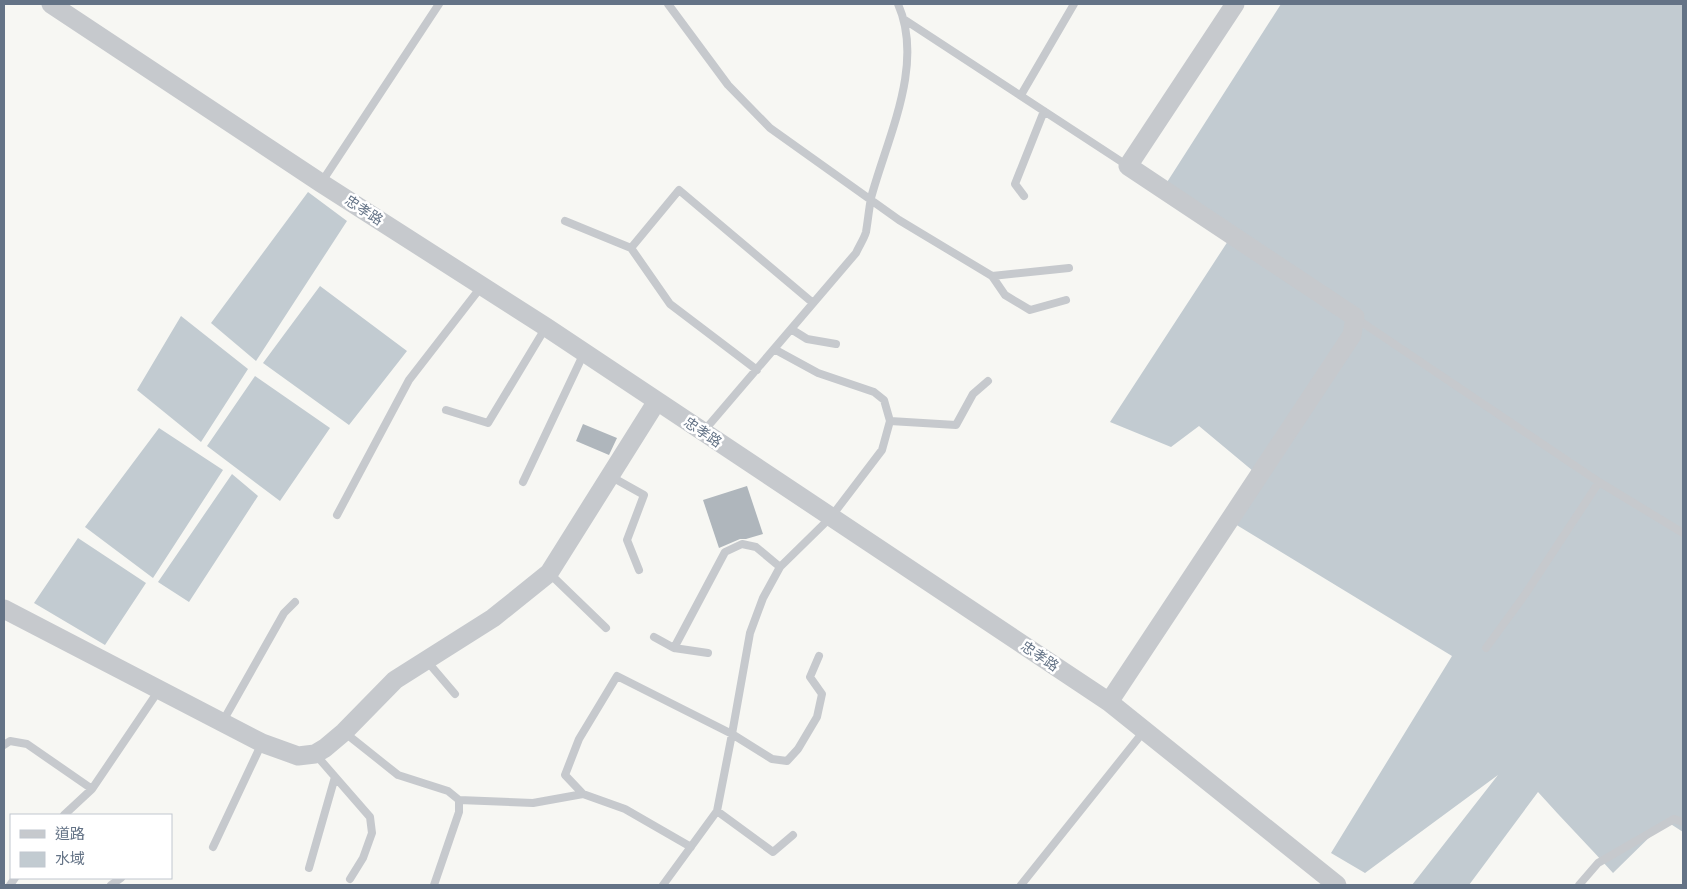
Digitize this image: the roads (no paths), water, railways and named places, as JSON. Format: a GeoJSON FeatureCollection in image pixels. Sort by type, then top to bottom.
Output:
{"type":"FeatureCollection","features":[{"type":"Feature","properties":{"kind":"street","name":"忠孝路"},"geometry":{"type":"LineString","coordinates":[[51,4],[321,183],[546,327],[1109,702],[1337,885]]}},
{"type":"Feature","properties":{"kind":"street"},"geometry":{"type":"LineString","coordinates":[[1109,702],[1352,335],[1355,317],[1128,166],[1235,4]]}},
{"type":"Feature","properties":{"kind":"street"},"geometry":{"type":"LineString","coordinates":[[4,609],[262,743],[298,756],[315,754],[344,732],[395,680],[493,618],[549,574],[657,401]]}},
{"type":"Feature","properties":{"kind":"lane"},"geometry":{"type":"LineString","coordinates":[[321,183],[439,4]]}},
{"type":"Feature","properties":{"kind":"lane"},"geometry":{"type":"LineString","coordinates":[[668,4],[728,85],[770,128],[899,220],[992,276],[1005,294],[1030,310],[1066,300]]}},
{"type":"Feature","properties":{"kind":"lane"},"geometry":{"type":"LineString","coordinates":[[703,432],[856,252],[865,234],[871,199],[902,95],[908,58],[905,20],[898,4]]}},
{"type":"Feature","properties":{"kind":"lane"},"geometry":{"type":"LineString","coordinates":[[1021,96],[1074,4]]}},
{"type":"Feature","properties":{"kind":"lane"},"geometry":{"type":"LineString","coordinates":[[905,20],[1128,166]]}},
{"type":"Feature","properties":{"kind":"lane"},"geometry":{"type":"LineString","coordinates":[[1024,196],[1015,184],[1044,110]]}},
{"type":"Feature","properties":{"kind":"lane"},"geometry":{"type":"LineString","coordinates":[[631,248],[679,190],[814,303]]}},
{"type":"Feature","properties":{"kind":"lane"},"geometry":{"type":"LineString","coordinates":[[566,221],[631,248],[670,304],[757,370]]}},
{"type":"Feature","properties":{"kind":"lane"},"geometry":{"type":"LineString","coordinates":[[992,276],[1068,268]]}},
{"type":"Feature","properties":{"kind":"lane"},"geometry":{"type":"LineString","coordinates":[[336,515],[409,380],[482,287]]}},
{"type":"Feature","properties":{"kind":"lane"},"geometry":{"type":"LineString","coordinates":[[1355,317],[1599,482],[1683,533]]}},
{"type":"Feature","properties":{"kind":"lane"},"geometry":{"type":"LineString","coordinates":[[446,410],[488,423],[546,327]]}},
{"type":"Feature","properties":{"kind":"lane"},"geometry":{"type":"LineString","coordinates":[[791,329],[807,340],[836,344]]}},
{"type":"Feature","properties":{"kind":"lane"},"geometry":{"type":"LineString","coordinates":[[663,885],[716,811],[750,633],[763,598],[780,567],[830,517],[882,450],[890,421],[884,400],[874,392],[818,373],[774,349]]}},
{"type":"Feature","properties":{"kind":"lane"},"geometry":{"type":"LineString","coordinates":[[522,482],[584,353]]}},
{"type":"Feature","properties":{"kind":"lane"},"geometry":{"type":"LineString","coordinates":[[890,421],[956,425],[973,394],[988,381]]}},
{"type":"Feature","properties":{"kind":"lane"},"geometry":{"type":"LineString","coordinates":[[610,476],[644,495],[627,540],[639,570]]}},
{"type":"Feature","properties":{"kind":"lane"},"geometry":{"type":"LineString","coordinates":[[1486,648],[1524,596],[1599,482]]}},
{"type":"Feature","properties":{"kind":"lane"},"geometry":{"type":"LineString","coordinates":[[674,648],[725,552],[742,544],[756,547],[780,567]]}},
{"type":"Feature","properties":{"kind":"lane"},"geometry":{"type":"LineString","coordinates":[[549,574],[606,628]]}},
{"type":"Feature","properties":{"kind":"lane"},"geometry":{"type":"LineString","coordinates":[[223,722],[284,613],[296,602]]}},
{"type":"Feature","properties":{"kind":"lane"},"geometry":{"type":"LineString","coordinates":[[654,637],[674,648],[708,653]]}},
{"type":"Feature","properties":{"kind":"lane"},"geometry":{"type":"LineString","coordinates":[[691,847],[625,809],[583,794],[565,775],[579,739],[616,676],[732,734],[772,760],[787,761],[798,749],[816,717],[822,694],[810,677],[819,656]]}},
{"type":"Feature","properties":{"kind":"lane"},"geometry":{"type":"LineString","coordinates":[[426,660],[456,694]]}},
{"type":"Feature","properties":{"kind":"lane"},"geometry":{"type":"LineString","coordinates":[[65,814],[92,788],[159,690]]}},
{"type":"Feature","properties":{"kind":"lane"},"geometry":{"type":"LineString","coordinates":[[1021,885],[1145,730]]}},
{"type":"Feature","properties":{"kind":"lane"},"geometry":{"type":"LineString","coordinates":[[344,732],[398,775],[448,791],[459,800],[533,803],[583,794]]}},
{"type":"Feature","properties":{"kind":"lane"},"geometry":{"type":"LineString","coordinates":[[4,745],[10,741],[27,744],[92,788]]}},
{"type":"Feature","properties":{"kind":"lane"},"geometry":{"type":"LineString","coordinates":[[213,847],[262,743]]}},
{"type":"Feature","properties":{"kind":"lane"},"geometry":{"type":"LineString","coordinates":[[315,754],[370,817],[372,833],[363,858],[350,879]]}},
{"type":"Feature","properties":{"kind":"lane"},"geometry":{"type":"LineString","coordinates":[[308,868],[335,777]]}},
{"type":"Feature","properties":{"kind":"lane"},"geometry":{"type":"LineString","coordinates":[[434,885],[459,812],[459,800]]}},
{"type":"Feature","properties":{"kind":"lane"},"geometry":{"type":"LineString","coordinates":[[716,811],[773,852],[793,835]]}},
{"type":"Feature","properties":{"kind":"lane"},"geometry":{"type":"LineString","coordinates":[[1579,885],[1598,863],[1674,819],[1683,822]]}},
{"type":"Feature","properties":{"kind":"water"},"geometry":{"type":"Polygon","coordinates":[[[1281,4],[1683,4],[1683,832],[1666,821],[1613,873],[1538,792],[1469,885],[1412,885],[1498,775],[1365,873],[1331,853],[1452,656],[1235,524],[1259,476],[1199,426],[1171,447],[1110,422],[1230,238],[1162,190],[1281,4]]]}},
{"type":"Feature","properties":{"kind":"water"},"geometry":{"type":"Polygon","coordinates":[[[308,192],[347,221],[256,361],[211,323],[308,192]]]}},
{"type":"Feature","properties":{"kind":"water"},"geometry":{"type":"Polygon","coordinates":[[[320,286],[407,351],[349,425],[263,363],[320,286]]]}},
{"type":"Feature","properties":{"kind":"water"},"geometry":{"type":"Polygon","coordinates":[[[181,316],[248,369],[201,442],[137,390],[181,316]]]}},
{"type":"Feature","properties":{"kind":"water"},"geometry":{"type":"Polygon","coordinates":[[[255,376],[330,428],[280,501],[207,446],[255,376]]]}},
{"type":"Feature","properties":{"kind":"water"},"geometry":{"type":"Polygon","coordinates":[[[159,428],[223,470],[153,578],[85,527],[159,428]]]}},
{"type":"Feature","properties":{"kind":"water"},"geometry":{"type":"Polygon","coordinates":[[[232,474],[258,496],[189,602],[158,582],[232,474]]]}},
{"type":"Feature","properties":{"kind":"water"},"geometry":{"type":"Polygon","coordinates":[[[78,538],[146,583],[105,645],[34,603],[78,538]]]}}]}
